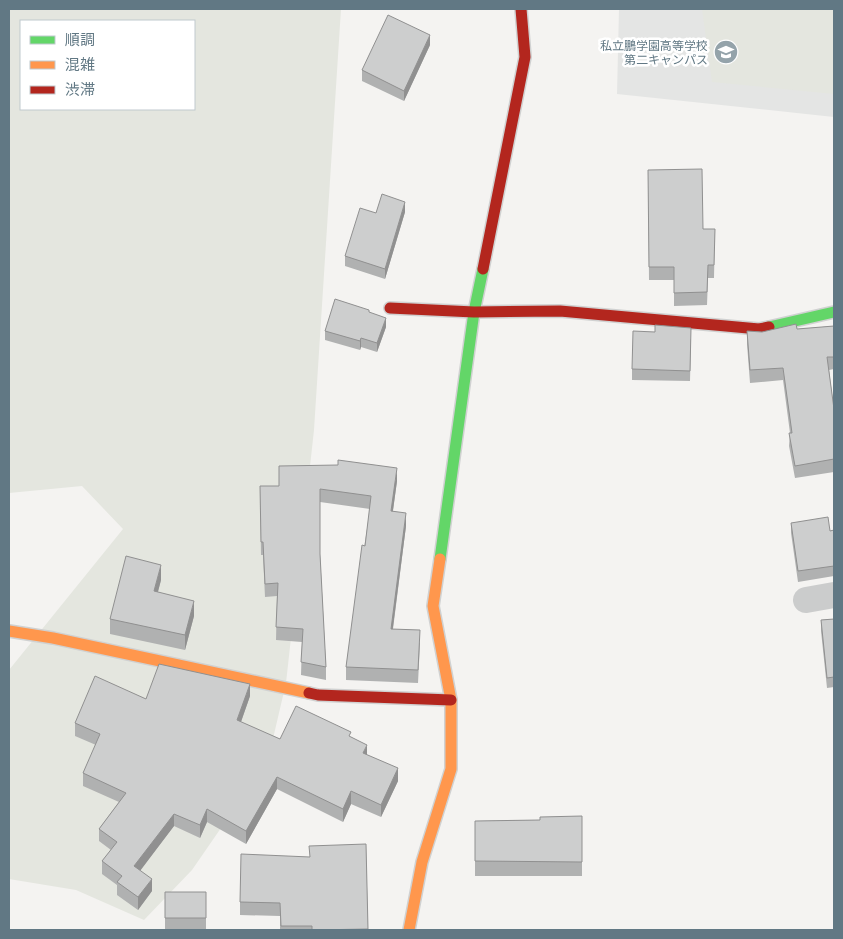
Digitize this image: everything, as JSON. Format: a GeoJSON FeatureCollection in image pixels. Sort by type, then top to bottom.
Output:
{"type":"FeatureCollection","features":[{"type":"Feature","properties":{"kind":"street"},"geometry":{"type":"LineString","coordinates":[[409,930],[422,862],[451,769],[451,700],[433,606],[474,312],[525,57],[521,9]]}},
{"type":"Feature","properties":{"kind":"street"},"geometry":{"type":"LineString","coordinates":[[390,308],[474,312],[560,311],[759,329],[834,312]]}},
{"type":"Feature","properties":{"kind":"street"},"geometry":{"type":"LineString","coordinates":[[806,600],[834,595]]}},
{"type":"Feature","properties":{"kind":"street"},"geometry":{"type":"LineString","coordinates":[[9,631],[53,638],[318,695],[451,700]]}},
{"type":"Feature","properties":{"kind":"shaded area"},"geometry":{"type":"Polygon","coordinates":[[[9,9],[341,9],[314,430],[286,683],[268,760],[192,870],[144,920],[76,890],[9,879],[9,670],[123,529],[82,486],[9,493],[9,9]]]}},
{"type":"Feature","properties":{"kind":"shaded area","name":"私立鵬学園高等学校 第二キャンパス"},"geometry":{"type":"Polygon","coordinates":[[[619,9],[834,9],[834,117],[617,94],[619,9]]]}},
{"type":"Feature","properties":{"kind":"shaded area"},"geometry":{"type":"Polygon","coordinates":[[[702,9],[834,9],[834,94],[712,82],[702,9]]]}},
{"type":"Feature","properties":{"kind":"building"},"geometry":{"type":"Polygon","coordinates":[[[388,15],[430,35],[404,91],[362,70],[388,15]]]}},
{"type":"Feature","properties":{"kind":"building"},"geometry":{"type":"Polygon","coordinates":[[[702,169],[703,229],[715,229],[714,265],[708,265],[707,292],[674,293],[674,267],[649,267],[648,170],[702,169]]]}},
{"type":"Feature","properties":{"kind":"building"},"geometry":{"type":"Polygon","coordinates":[[[382,194],[405,202],[385,269],[345,256],[360,208],[376,213],[382,194]]]}},
{"type":"Feature","properties":{"kind":"building"},"geometry":{"type":"Polygon","coordinates":[[[335,299],[369,310],[369,312],[386,318],[377,343],[361,338],[360,341],[325,331],[335,299]]]}},
{"type":"Feature","properties":{"kind":"building"},"geometry":{"type":"Polygon","coordinates":[[[796,324],[797,329],[834,326],[834,357],[827,357],[834,409],[834,459],[795,466],[789,433],[792,433],[783,368],[750,370],[747,331],[762,332],[796,324]]]}},
{"type":"Feature","properties":{"kind":"building"},"geometry":{"type":"Polygon","coordinates":[[[655,325],[691,328],[690,371],[632,369],[633,331],[655,332],[655,325]]]}},
{"type":"Feature","properties":{"kind":"building"},"geometry":{"type":"Polygon","coordinates":[[[338,460],[397,468],[391,511],[406,513],[391,629],[420,630],[418,670],[346,667],[362,545],[365,546],[371,496],[320,489],[320,554],[326,667],[301,662],[303,629],[276,627],[278,583],[265,584],[263,542],[261,542],[260,486],[279,486],[279,466],[338,465],[338,460]]]}},
{"type":"Feature","properties":{"kind":"building"},"geometry":{"type":"Polygon","coordinates":[[[828,517],[830,531],[834,530],[834,566],[798,571],[791,523],[828,517]]]}},
{"type":"Feature","properties":{"kind":"building"},"geometry":{"type":"Polygon","coordinates":[[[126,556],[161,565],[154,591],[194,601],[185,635],[110,619],[126,556]]]}},
{"type":"Feature","properties":{"kind":"building"},"geometry":{"type":"Polygon","coordinates":[[[834,619],[834,677],[827,678],[821,620],[834,619]]]}},
{"type":"Feature","properties":{"kind":"building"},"geometry":{"type":"Polygon","coordinates":[[[159,664],[250,684],[237,720],[280,739],[296,706],[351,732],[349,736],[367,745],[363,753],[398,768],[381,805],[351,791],[343,809],[277,777],[246,831],[207,809],[200,825],[174,814],[134,866],[152,879],[138,897],[117,882],[122,876],[102,861],[117,842],[99,829],[126,793],[83,773],[100,734],[75,723],[95,676],[146,699],[159,664]]]}},
{"type":"Feature","properties":{"kind":"building"},"geometry":{"type":"Polygon","coordinates":[[[582,816],[582,862],[475,861],[475,821],[540,820],[540,817],[582,816]]]}},
{"type":"Feature","properties":{"kind":"building"},"geometry":{"type":"Polygon","coordinates":[[[366,844],[368,929],[312,930],[312,926],[281,926],[280,903],[240,902],[241,854],[310,857],[309,846],[366,844]]]}},
{"type":"Feature","properties":{"kind":"building"},"geometry":{"type":"Polygon","coordinates":[[[165,892],[206,892],[206,918],[165,918],[165,892]]]}},
{"type":"Feature","properties":{"kind":"traffic: fast"},"geometry":{"type":"LineString","coordinates":[[440,559],[474,312],[483,269]]}},
{"type":"Feature","properties":{"kind":"traffic: fast"},"geometry":{"type":"LineString","coordinates":[[769,327],[834,312]]}},
{"type":"Feature","properties":{"kind":"traffic: slow"},"geometry":{"type":"LineString","coordinates":[[409,930],[422,862],[451,769],[451,700],[433,606],[440,559]]}},
{"type":"Feature","properties":{"kind":"traffic: slow"},"geometry":{"type":"LineString","coordinates":[[9,631],[53,638],[309,693]]}},
{"type":"Feature","properties":{"kind":"traffic: jam"},"geometry":{"type":"LineString","coordinates":[[483,269],[525,57],[521,9]]}},
{"type":"Feature","properties":{"kind":"traffic: jam"},"geometry":{"type":"LineString","coordinates":[[390,308],[474,312],[560,311],[759,329],[769,327]]}},
{"type":"Feature","properties":{"kind":"traffic: jam"},"geometry":{"type":"LineString","coordinates":[[309,693],[318,695],[451,700]]}},
{"type":"Feature","properties":{"kind":"place","name":"私立鵬学園高等学校 第二キャンパス"},"geometry":{"type":"Point","coordinates":[726,52]}}]}
